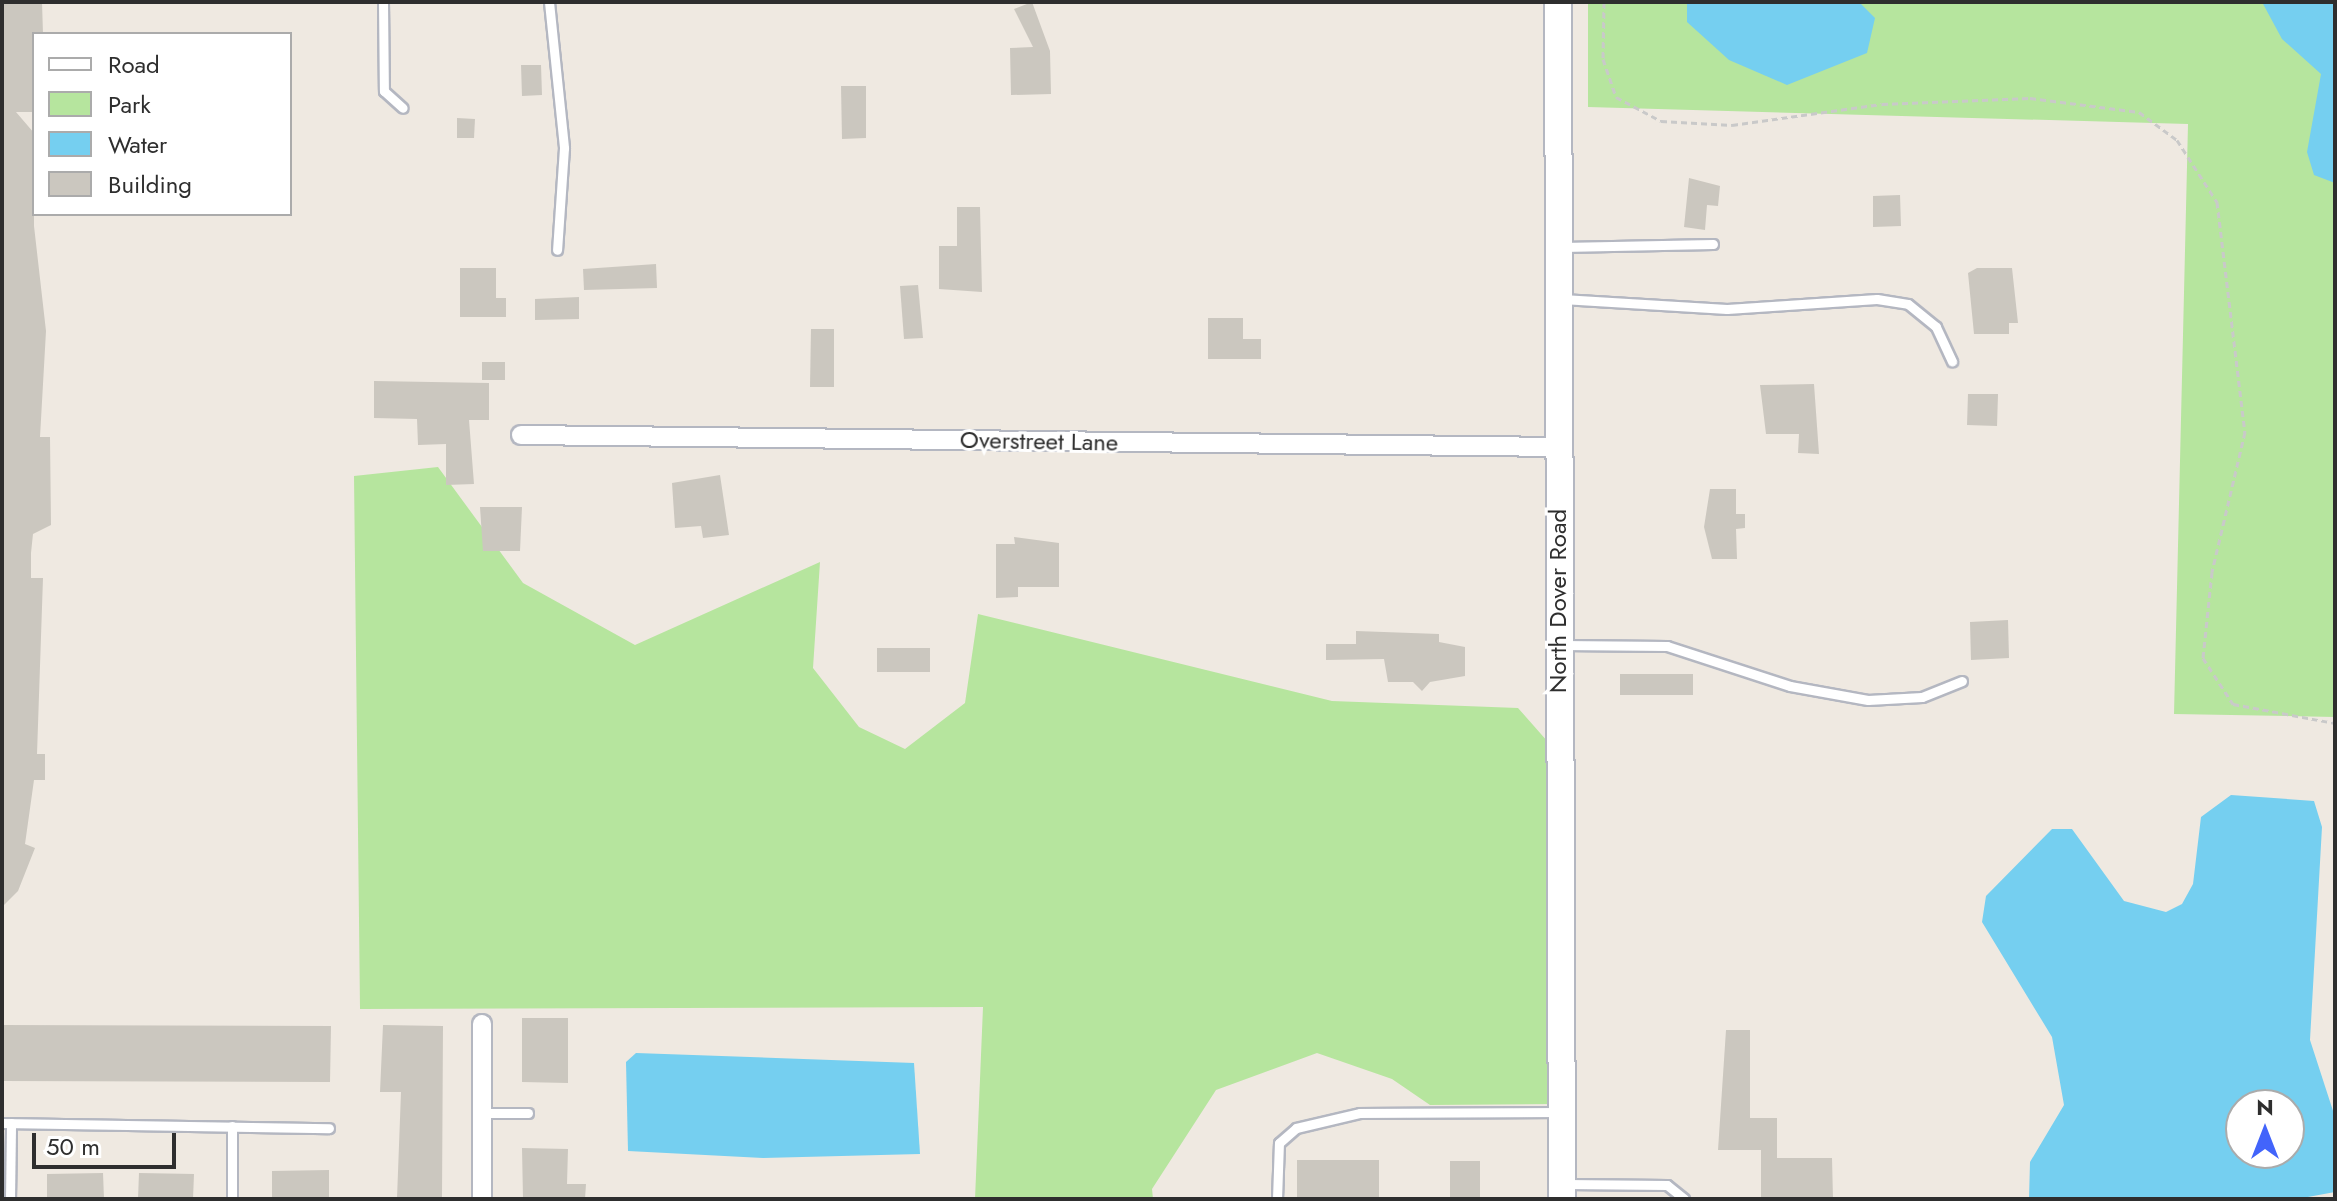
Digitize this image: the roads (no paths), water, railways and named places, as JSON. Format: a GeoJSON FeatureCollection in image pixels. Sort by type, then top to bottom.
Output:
{"type":"FeatureCollection","features":[{"type":"Feature","properties":{"kind":"street","name":"North Dover Road"},"geometry":{"type":"LineString","coordinates":[[1558,2],[1557,645],[1562,1191]]}},
{"type":"Feature","properties":{"kind":"street","name":"Overstreet Lane"},"geometry":{"type":"LineString","coordinates":[[521,435],[1558,447]]}},
{"type":"Feature","properties":{"kind":"street"},"geometry":{"type":"LineString","coordinates":[[482,1024],[482,1199]]}},
{"type":"Feature","properties":{"kind":"lane"},"geometry":{"type":"LineString","coordinates":[[383,2],[384,91],[403,108]]}},
{"type":"Feature","properties":{"kind":"lane"},"geometry":{"type":"LineString","coordinates":[[549,2],[564,148],[557,250]]}},
{"type":"Feature","properties":{"kind":"lane"},"geometry":{"type":"LineString","coordinates":[[1558,247],[1713,244]]}},
{"type":"Feature","properties":{"kind":"lane"},"geometry":{"type":"LineString","coordinates":[[1558,299],[1727,309],[1877,299],[1908,304],[1924,311],[1952,361]]}},
{"type":"Feature","properties":{"kind":"lane"},"geometry":{"type":"LineString","coordinates":[[1557,645],[1667,646],[1790,686],[1868,700],[1922,697],[1962,681]]}},
{"type":"Feature","properties":{"kind":"lane"},"geometry":{"type":"LineString","coordinates":[[1277,1199],[1279,1143],[1296,1128],[1360,1113],[1560,1112]]}},
{"type":"Feature","properties":{"kind":"lane"},"geometry":{"type":"LineString","coordinates":[[482,1113],[528,1113]]}},
{"type":"Feature","properties":{"kind":"lane"},"geometry":{"type":"LineString","coordinates":[[10,1199],[6,1123],[329,1128]]}},
{"type":"Feature","properties":{"kind":"lane"},"geometry":{"type":"LineString","coordinates":[[232,1126],[232,1199]]}},
{"type":"Feature","properties":{"kind":"lane"},"geometry":{"type":"LineString","coordinates":[[1562,1191],[1667,1185],[1684,1199]]}},
{"type":"Feature","properties":{"kind":"water"},"geometry":{"type":"Polygon","coordinates":[[[1687,2],[1859,2],[1875,18],[1867,53],[1787,85],[1729,60],[1687,22],[1687,2]]]}},
{"type":"Feature","properties":{"kind":"water"},"geometry":{"type":"Polygon","coordinates":[[[2262,2],[2335,2],[2335,183],[2314,175],[2307,152],[2321,74],[2282,39],[2262,2]]]}},
{"type":"Feature","properties":{"kind":"water"},"geometry":{"type":"Polygon","coordinates":[[[2231,795],[2314,801],[2322,827],[2310,1040],[2335,1117],[2335,1192],[2297,1199],[2029,1199],[2030,1162],[2064,1105],[2052,1037],[1982,922],[1986,896],[2052,829],[2072,829],[2124,901],[2166,912],[2182,904],[2193,884],[2201,817],[2231,795]]]}},
{"type":"Feature","properties":{"kind":"water"},"geometry":{"type":"Polygon","coordinates":[[[636,1053],[914,1063],[920,1154],[763,1158],[628,1151],[626,1062],[636,1053]]]}}]}
